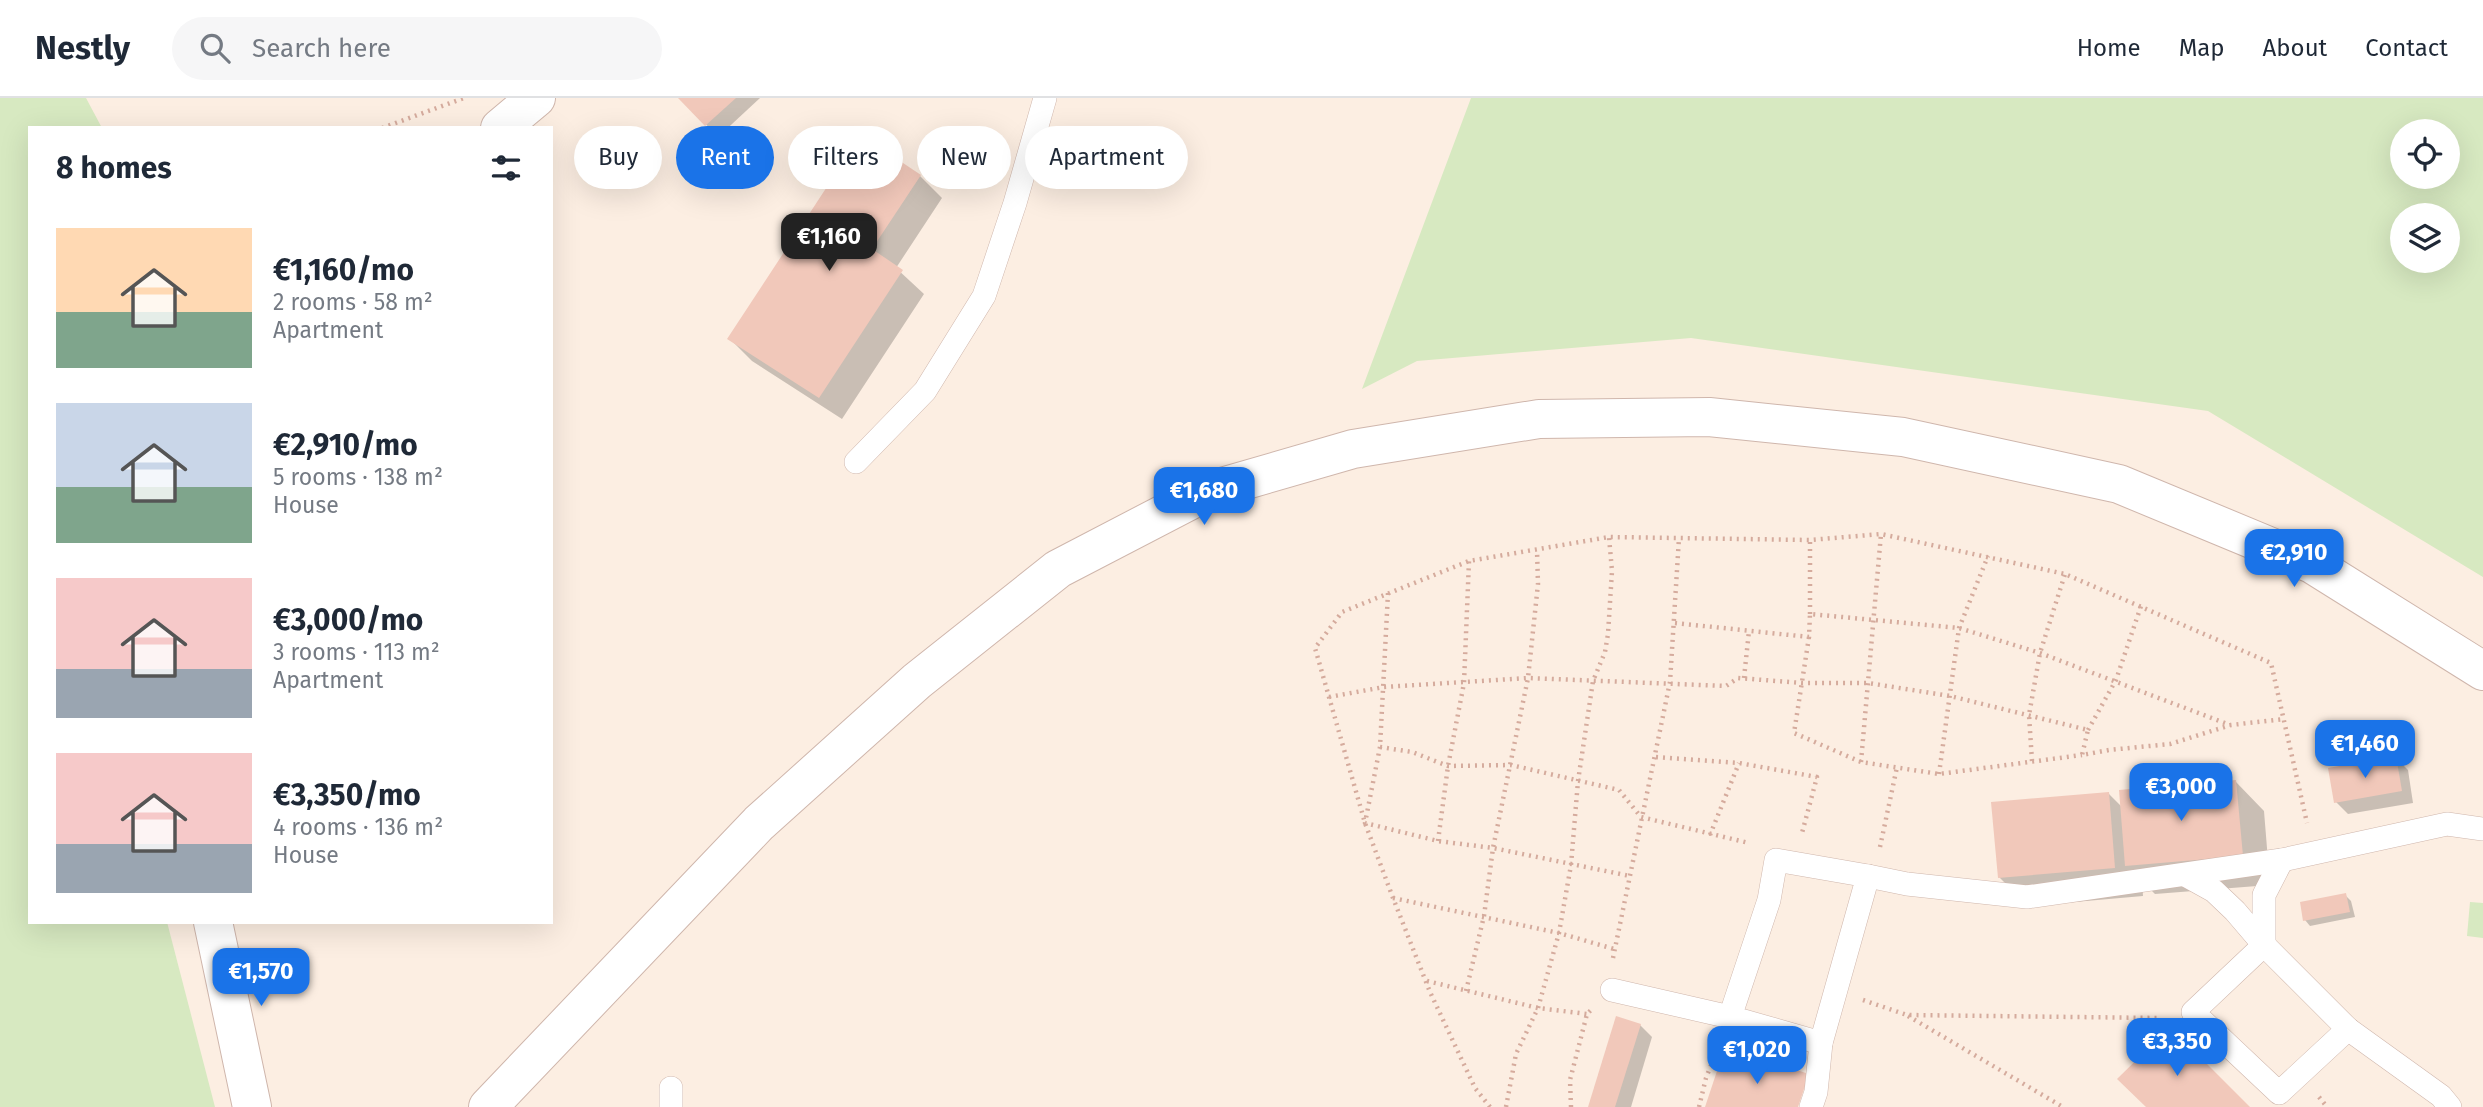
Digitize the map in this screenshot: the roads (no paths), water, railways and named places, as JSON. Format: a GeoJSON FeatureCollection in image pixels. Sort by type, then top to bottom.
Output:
{"type":"FeatureCollection","features":[{"type":"Feature","properties":{"kind":"street"},"geometry":{"type":"LineString","coordinates":[[502,126],[536,98]]}},
{"type":"Feature","properties":{"kind":"street"},"geometry":{"type":"LineString","coordinates":[[488,1107],[759,823],[917,681],[1058,569],[1208,491],[1353,449],[1539,419],[1709,417],[1902,437],[2119,484],[2312,564],[2483,671]]}},
{"type":"Feature","properties":{"kind":"street"},"geometry":{"type":"LineString","coordinates":[[213,924],[252,1107]]}},
{"type":"Feature","properties":{"kind":"lane"},"geometry":{"type":"LineString","coordinates":[[856,462],[925,391],[984,296],[1045,98]]}},
{"type":"Feature","properties":{"kind":"lane"},"geometry":{"type":"LineString","coordinates":[[1730,1017],[1769,900],[1776,860],[1907,884],[2027,897],[2187,876],[2282,860],[2447,824],[2483,829]]}},
{"type":"Feature","properties":{"kind":"lane"},"geometry":{"type":"LineString","coordinates":[[2282,860],[2264,895],[2264,945],[2193,1012],[2279,1093],[2348,1029]]}},
{"type":"Feature","properties":{"kind":"lane"},"geometry":{"type":"LineString","coordinates":[[1811,1107],[1816,1092],[1821,1043],[1868,876]]}},
{"type":"Feature","properties":{"kind":"lane"},"geometry":{"type":"LineString","coordinates":[[2187,876],[2214,891],[2348,1029],[2441,1096],[2450,1107]]}},
{"type":"Feature","properties":{"kind":"lane"},"geometry":{"type":"LineString","coordinates":[[1612,990],[1730,1017],[1821,1043]]}}]}
